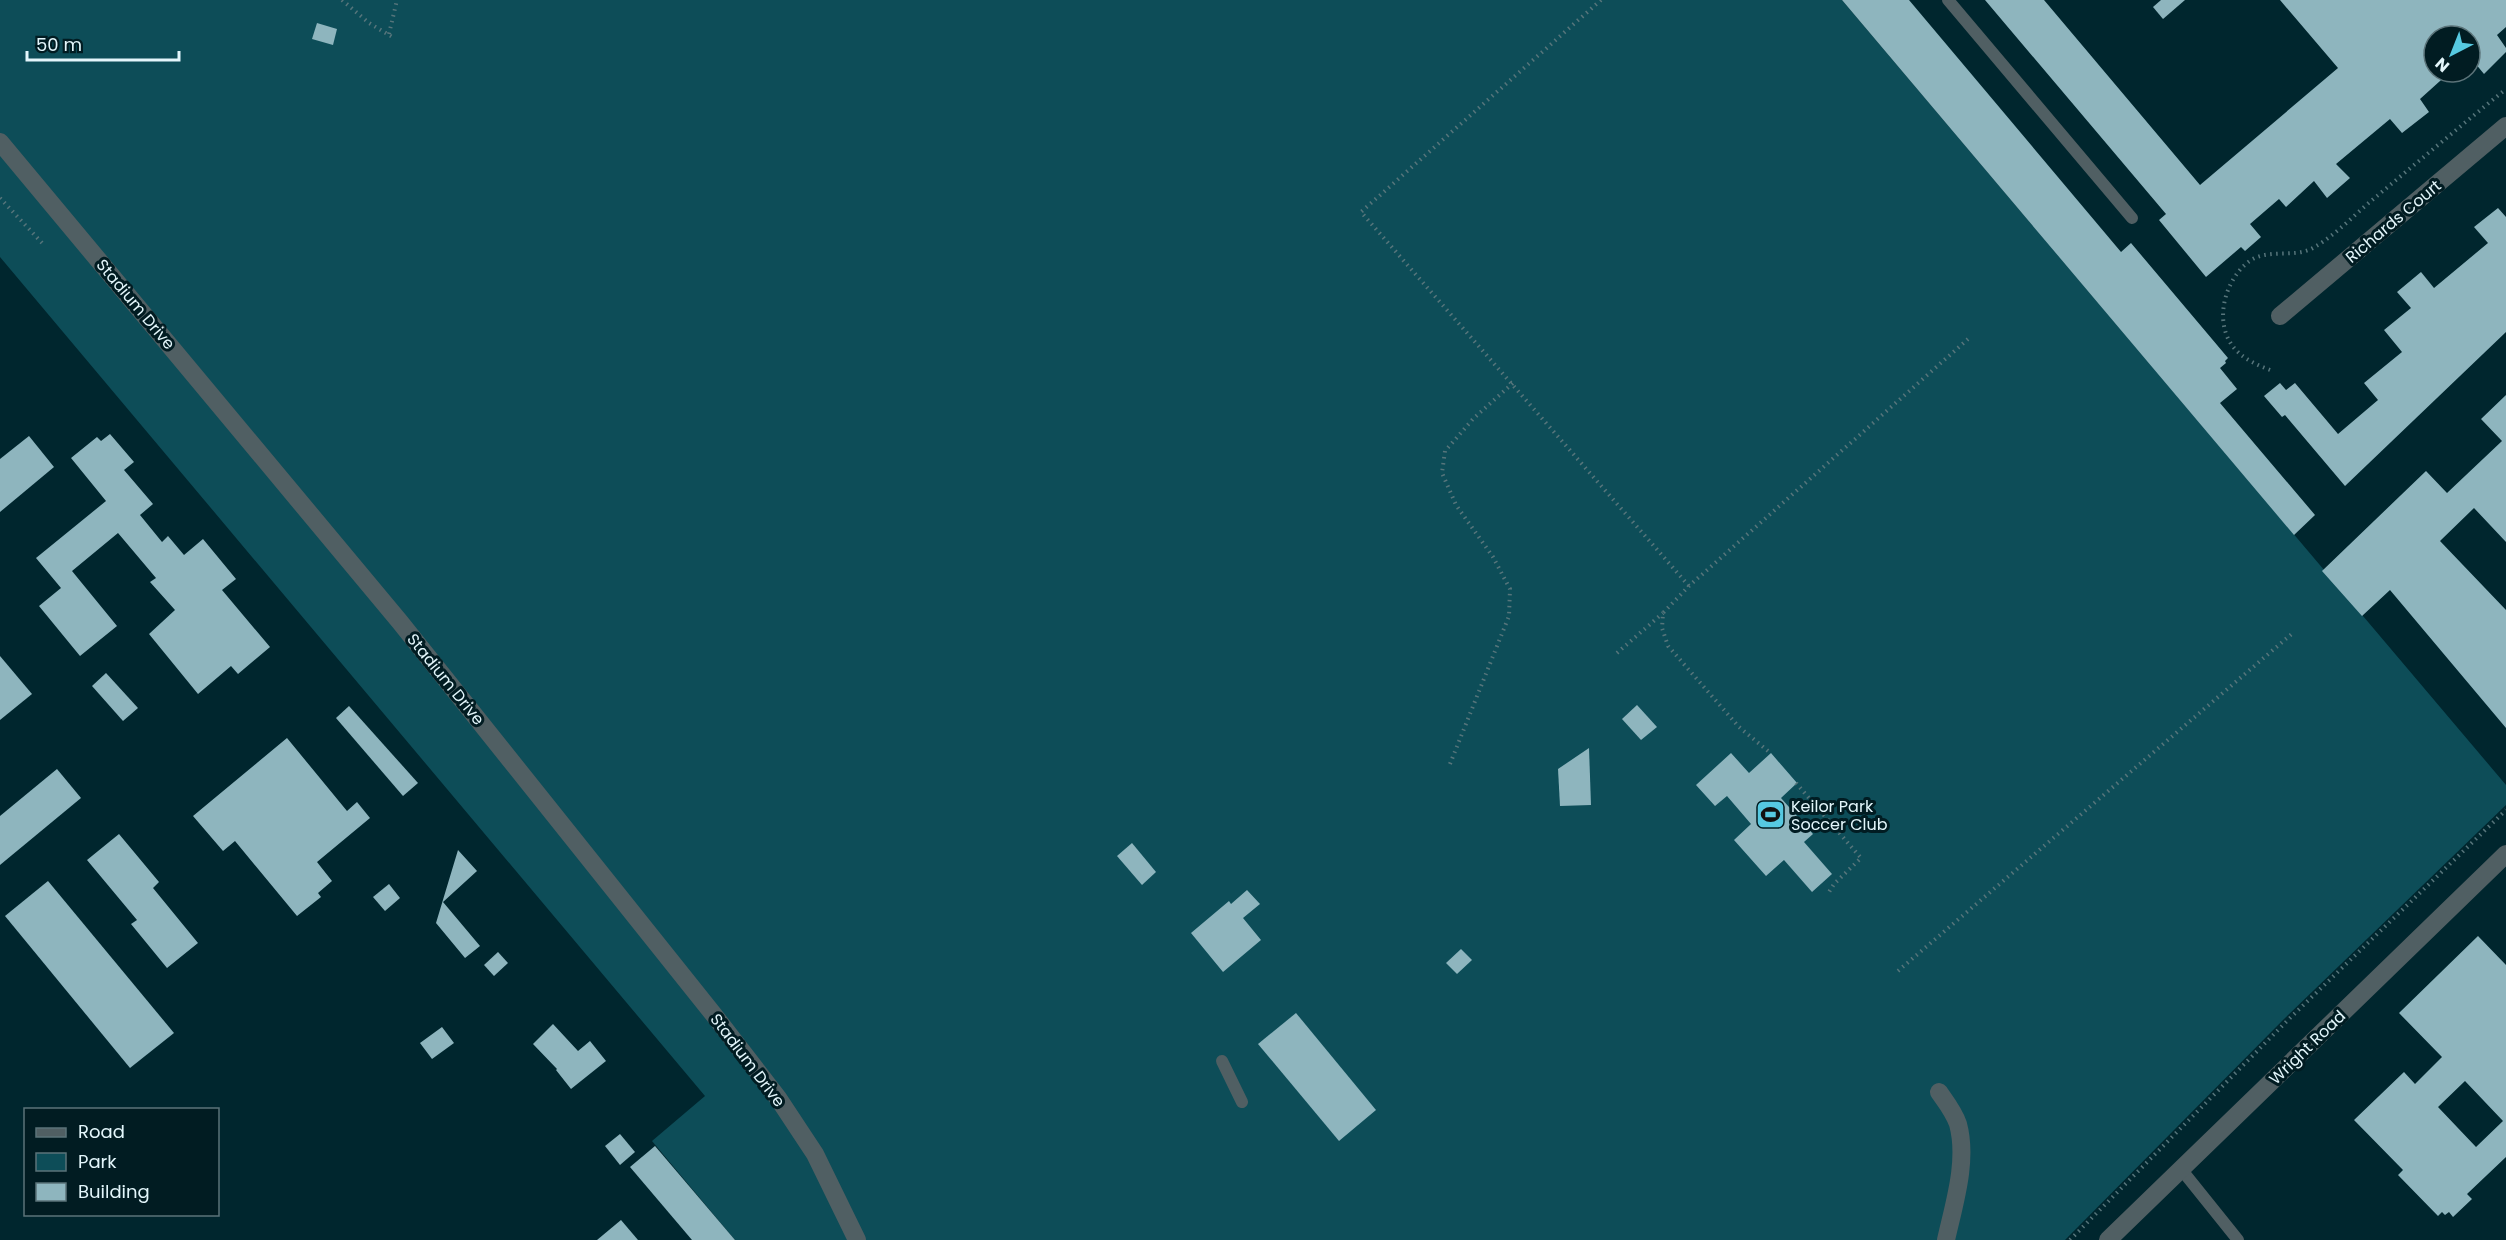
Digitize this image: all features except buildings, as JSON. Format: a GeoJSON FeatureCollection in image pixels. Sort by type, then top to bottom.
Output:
{"type":"FeatureCollection","features":[{"type":"Feature","properties":{"kind":"street","name":"Richards Court"},"geometry":{"type":"LineString","coordinates":[[2280,316],[2506,126]]}},
{"type":"Feature","properties":{"kind":"street","name":"Stadium Drive"},"geometry":{"type":"LineString","coordinates":[[0,142],[400,622],[714,1015],[778,1098],[809,1145],[829,1180],[856,1240]]}},
{"type":"Feature","properties":{"kind":"street","name":"Wright Road"},"geometry":{"type":"LineString","coordinates":[[2108,1240],[2506,854]]}},
{"type":"Feature","properties":{"kind":"street"},"geometry":{"type":"LineString","coordinates":[[1939,1092],[1953,1112],[1958,1125],[1962,1151],[1946,1240]]}},
{"type":"Feature","properties":{"kind":"lane"},"geometry":{"type":"LineString","coordinates":[[1948,0],[2132,218]]}},
{"type":"Feature","properties":{"kind":"lane"},"geometry":{"type":"LineString","coordinates":[[1222,1062],[1242,1102]]}},
{"type":"Feature","properties":{"kind":"lane"},"geometry":{"type":"LineString","coordinates":[[2181,1169],[2238,1240]]}},
{"type":"Feature","properties":{"kind":"path"},"geometry":{"type":"LineString","coordinates":[[342,0],[369,23],[394,38]]}},
{"type":"Feature","properties":{"kind":"path"},"geometry":{"type":"LineString","coordinates":[[389,34],[397,0]]}},
{"type":"Feature","properties":{"kind":"path"},"geometry":{"type":"LineString","coordinates":[[1601,0],[1361,212],[1689,586]]}},
{"type":"Feature","properties":{"kind":"path"},"geometry":{"type":"LineString","coordinates":[[2270,370],[2255,364],[2235,349],[2227,335],[2224,313],[2225,296],[2234,279],[2248,262],[2265,254],[2311,249],[2506,88]]}},
{"type":"Feature","properties":{"kind":"path"},"geometry":{"type":"LineString","coordinates":[[0,198],[44,245]]}},
{"type":"Feature","properties":{"kind":"path"},"geometry":{"type":"LineString","coordinates":[[1617,653],[1663,613],[1689,586],[1968,339]]}},
{"type":"Feature","properties":{"kind":"path"},"geometry":{"type":"LineString","coordinates":[[1450,764],[1509,616],[1510,589],[1493,557],[1456,505],[1442,473],[1444,451],[1473,419],[1513,383]]}},
{"type":"Feature","properties":{"kind":"path"},"geometry":{"type":"LineString","coordinates":[[1663,613],[1662,628],[1668,646],[1739,726],[1768,752]]}},
{"type":"Feature","properties":{"kind":"path"},"geometry":{"type":"LineString","coordinates":[[1899,971],[2294,632]]}},
{"type":"Feature","properties":{"kind":"path"},"geometry":{"type":"LineString","coordinates":[[1796,783],[1861,858],[1833,884],[1829,892]]}},
{"type":"Feature","properties":{"kind":"path"},"geometry":{"type":"LineString","coordinates":[[2070,1240],[2288,1020],[2506,810]]}},
{"type":"Feature","properties":{"kind":"green space"},"geometry":{"type":"Polygon","coordinates":[[[0,0],[1842,0],[2506,785],[2506,805],[2284,1019],[2065,1240],[735,1240],[652,1141],[705,1096],[0,257],[0,0]]]}},
{"type":"Feature","properties":{"kind":"place","name":"Keilor Park Soccer Club"},"geometry":{"type":"Point","coordinates":[1770,815]}}]}
